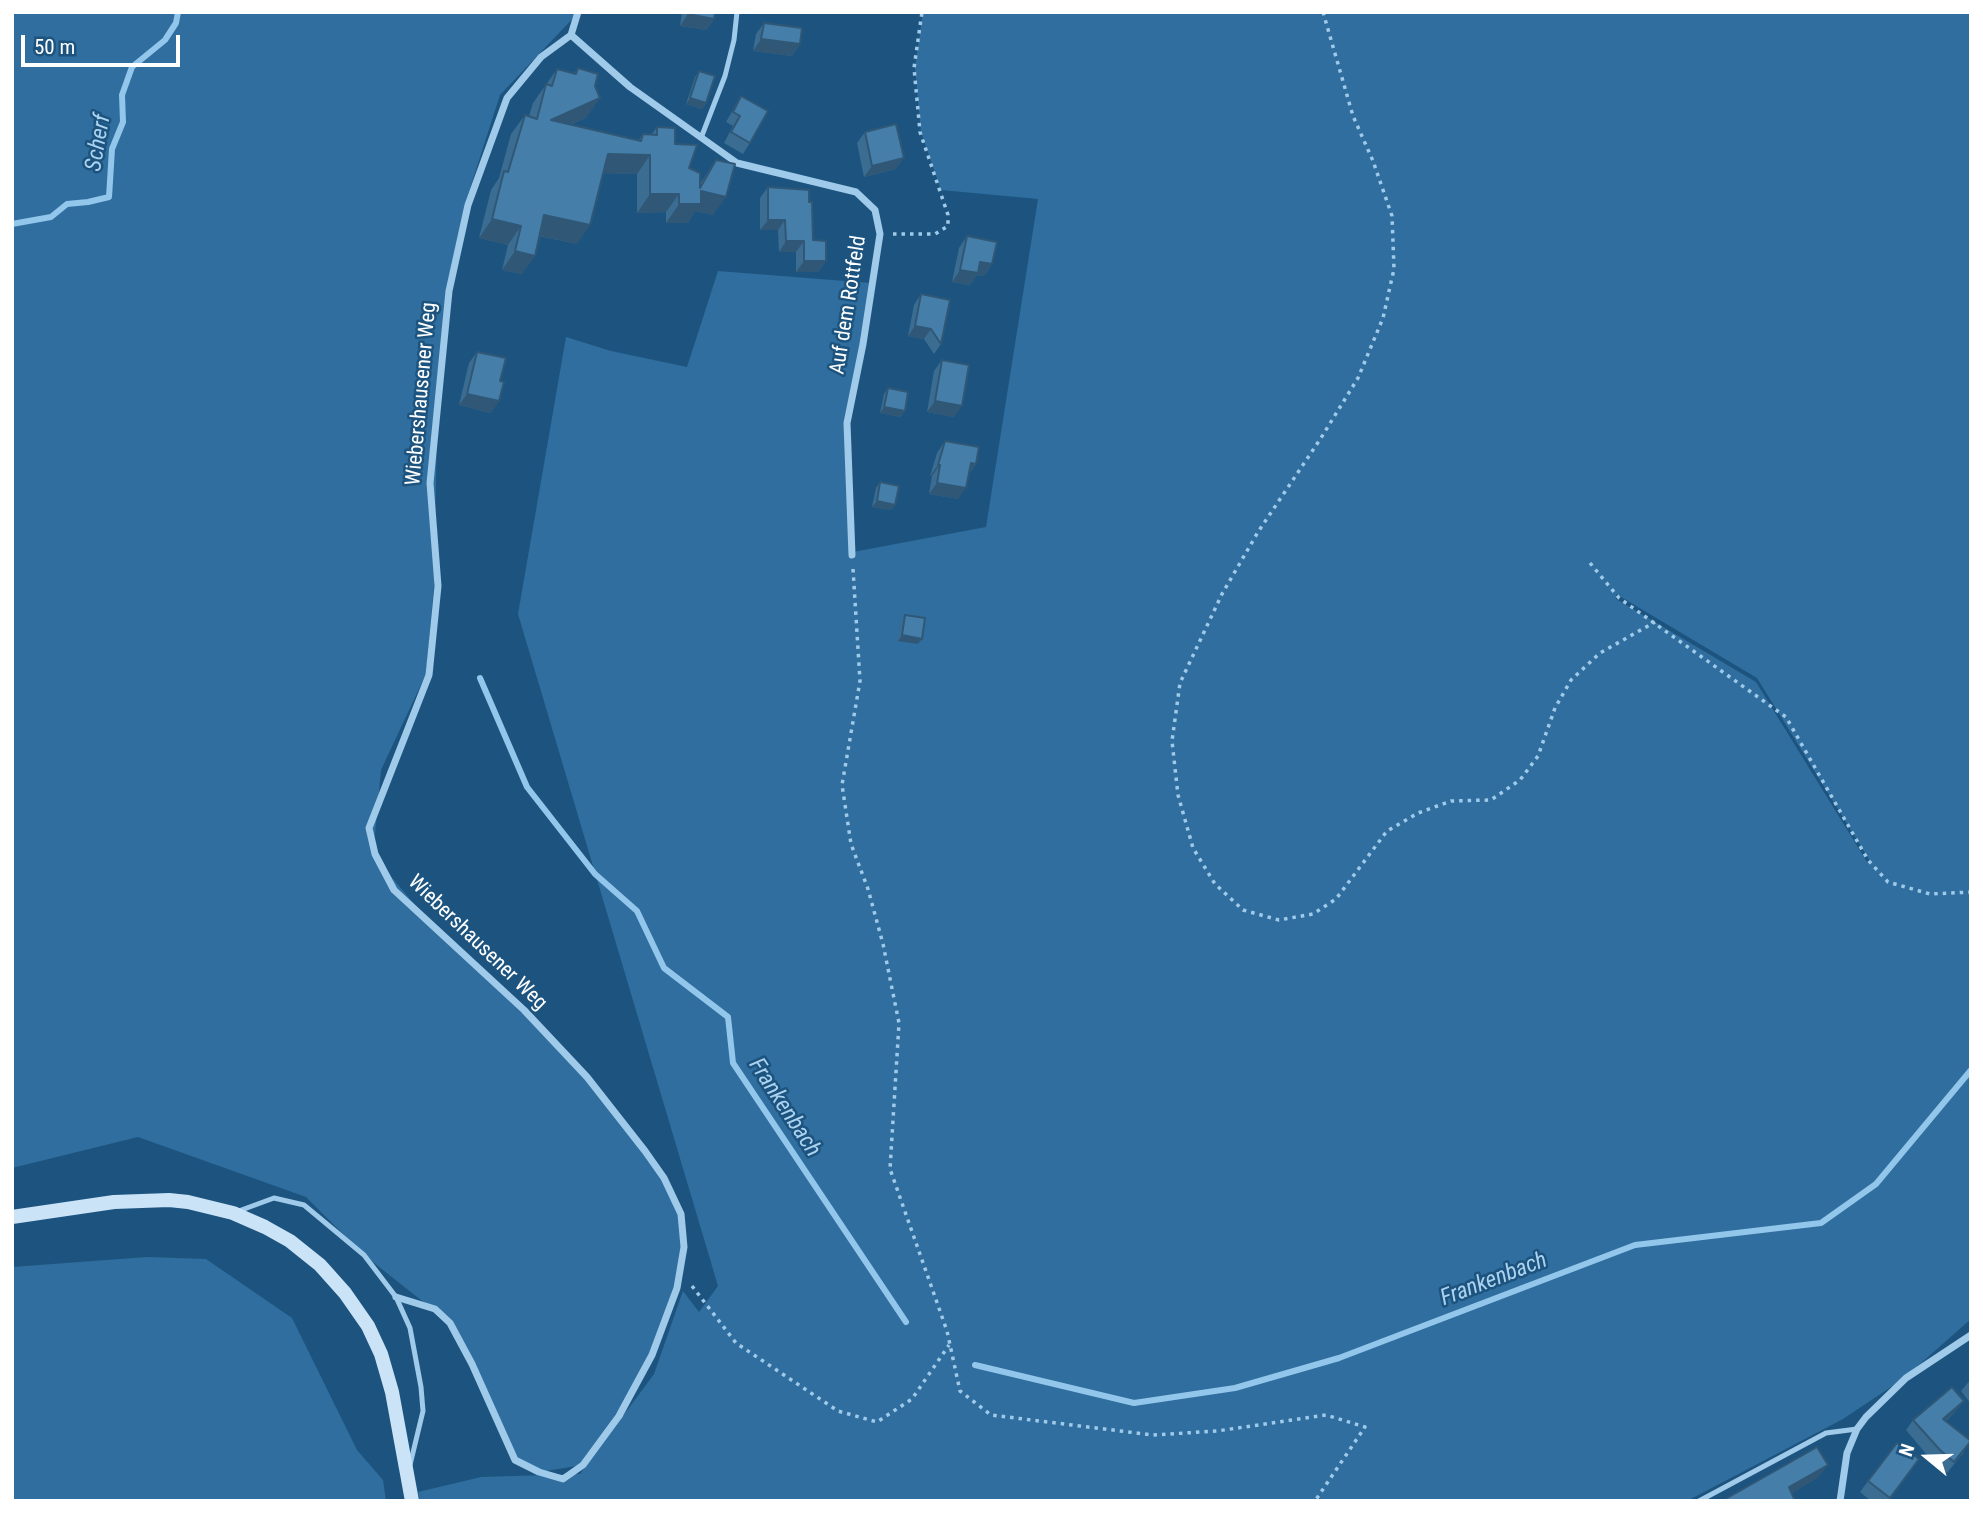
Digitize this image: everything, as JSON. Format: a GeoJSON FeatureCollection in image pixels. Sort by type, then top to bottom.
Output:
{"type":"FeatureCollection","features":[{"type":"Feature","properties":{"kind":"main road"},"geometry":{"type":"LineString","coordinates":[[12,1217],[139,1200],[188,1202],[233,1213],[265,1227],[305,1252],[345,1293],[381,1354],[412,1501]]}},
{"type":"Feature","properties":{"kind":"street"},"geometry":{"type":"LineString","coordinates":[[571,35],[578,12]]}},
{"type":"Feature","properties":{"kind":"street","name":"Auf dem Rottfeld"},"geometry":{"type":"LineString","coordinates":[[571,35],[630,87],[737,163],[856,192],[875,210],[880,234],[863,344],[847,423],[852,555]]}},
{"type":"Feature","properties":{"kind":"street","name":"Wiebershausener Weg"},"geometry":{"type":"LineString","coordinates":[[396,1297],[435,1309],[450,1323],[472,1364],[515,1460],[539,1472],[563,1479],[583,1465],[619,1416],[652,1355],[677,1288],[684,1247],[681,1214],[664,1178],[587,1076],[524,1010],[394,890],[375,854],[369,828],[429,675],[438,586],[430,484],[449,291],[468,205],[507,99],[541,57],[571,35]]}},
{"type":"Feature","properties":{"kind":"street"},"geometry":{"type":"LineString","coordinates":[[1840,1501],[1847,1453],[1857,1429],[1866,1417],[1906,1378],[1971,1335]]}},
{"type":"Feature","properties":{"kind":"lane"},"geometry":{"type":"LineString","coordinates":[[701,138],[725,76],[734,40],[737,12]]}},
{"type":"Feature","properties":{"kind":"lane"},"geometry":{"type":"LineString","coordinates":[[233,1213],[274,1198],[304,1205],[364,1255],[396,1297],[410,1328],[418,1364],[423,1411],[408,1474]]}},
{"type":"Feature","properties":{"kind":"lane"},"geometry":{"type":"LineString","coordinates":[[1699,1501],[1826,1433],[1857,1429]]}},
{"type":"Feature","properties":{"kind":"path"},"geometry":{"type":"LineString","coordinates":[[880,234],[935,234],[948,226],[948,215],[920,132],[914,68],[922,12]]}},
{"type":"Feature","properties":{"kind":"path"},"geometry":{"type":"LineString","coordinates":[[1323,12],[1353,116],[1373,161],[1392,216],[1394,269],[1383,318],[1358,377],[1222,594],[1180,683],[1172,741],[1178,795],[1193,848],[1215,884],[1242,910],[1279,920],[1313,914],[1336,899],[1387,831],[1418,813],[1451,801],[1491,800],[1520,779],[1538,757],[1555,708],[1571,680],[1600,653],[1655,622]]}},
{"type":"Feature","properties":{"kind":"path"},"geometry":{"type":"LineString","coordinates":[[852,555],[860,681],[842,785],[851,844],[868,889],[880,933],[899,1023],[890,1169],[950,1344],[960,1391],[991,1415],[1153,1435],[1217,1431],[1326,1415],[1365,1427],[1315,1501]]}},
{"type":"Feature","properties":{"kind":"path"},"geometry":{"type":"LineString","coordinates":[[1590,563],[1619,598],[1786,717],[1868,860],[1888,883],[1930,894],[1971,892]]}},
{"type":"Feature","properties":{"kind":"path"},"geometry":{"type":"LineString","coordinates":[[681,1266],[698,1296],[736,1343],[838,1411],[877,1422],[912,1399],[950,1344]]}},
{"type":"Feature","properties":{"kind":"shaded area"},"geometry":{"type":"Polygon","coordinates":[[[12,12],[579,12],[500,95],[465,204],[438,372],[434,586],[426,674],[381,770],[373,855],[441,936],[524,1010],[587,1076],[645,1151],[681,1214],[684,1247],[677,1288],[652,1355],[619,1416],[583,1465],[539,1472],[515,1460],[450,1323],[364,1255],[306,1197],[138,1137],[12,1168],[12,12]]]}},
{"type":"Feature","properties":{"kind":"shaded area"},"geometry":{"type":"Polygon","coordinates":[[[923,12],[1971,12],[1971,1319],[1903,1379],[1843,1419],[1687,1501],[420,1501],[418,1492],[481,1477],[580,1474],[654,1374],[683,1291],[699,1312],[718,1286],[518,614],[566,337],[611,351],[687,367],[718,271],[871,283],[847,423],[853,552],[986,527],[1038,199],[941,190],[921,132],[915,68],[923,12]],[[1616,594],[1616,599],[1756,682],[1867,862],[1870,861],[1757,678],[1616,594]]]}},
{"type":"Feature","properties":{"kind":"shaded area"},"geometry":{"type":"Polygon","coordinates":[[[147,1257],[206,1259],[292,1318],[357,1450],[383,1480],[386,1501],[12,1501],[12,1267],[147,1257]]]}},
{"type":"Feature","properties":{"kind":"building"},"geometry":{"type":"Polygon","coordinates":[[[715,12],[714,19],[688,14],[715,12]]]}},
{"type":"Feature","properties":{"kind":"building"},"geometry":{"type":"Polygon","coordinates":[[[764,23],[802,28],[800,44],[761,39],[764,23]]]}},
{"type":"Feature","properties":{"kind":"building"},"geometry":{"type":"Polygon","coordinates":[[[578,68],[598,74],[595,86],[600,98],[551,120],[641,141],[643,134],[657,135],[657,127],[675,128],[675,144],[697,145],[689,168],[700,173],[700,188],[716,160],[735,164],[726,197],[701,191],[701,204],[679,204],[679,194],[650,194],[650,155],[608,154],[590,225],[544,215],[535,256],[515,251],[521,226],[492,219],[504,171],[508,172],[525,115],[537,119],[546,84],[552,86],[557,69],[576,74],[578,68]]]}},
{"type":"Feature","properties":{"kind":"building"},"geometry":{"type":"Polygon","coordinates":[[[699,71],[715,76],[706,103],[690,98],[699,71]]]}},
{"type":"Feature","properties":{"kind":"building"},"geometry":{"type":"Polygon","coordinates":[[[741,96],[768,111],[750,143],[731,132],[740,116],[733,112],[741,96]]]}},
{"type":"Feature","properties":{"kind":"building"},"geometry":{"type":"Polygon","coordinates":[[[896,124],[904,158],[872,166],[865,132],[896,124]]]}},
{"type":"Feature","properties":{"kind":"building"},"geometry":{"type":"Polygon","coordinates":[[[768,187],[809,190],[813,240],[826,241],[826,261],[804,261],[804,241],[786,241],[785,220],[768,220],[768,187]]]}},
{"type":"Feature","properties":{"kind":"building"},"geometry":{"type":"Polygon","coordinates":[[[967,236],[997,242],[992,264],[980,262],[978,273],[960,270],[967,236]]]}},
{"type":"Feature","properties":{"kind":"building"},"geometry":{"type":"Polygon","coordinates":[[[921,294],[950,300],[941,344],[931,329],[915,326],[921,294]]]}},
{"type":"Feature","properties":{"kind":"building"},"geometry":{"type":"Polygon","coordinates":[[[477,352],[506,358],[500,381],[504,382],[499,401],[467,394],[477,352]]]}},
{"type":"Feature","properties":{"kind":"building"},"geometry":{"type":"Polygon","coordinates":[[[942,360],[969,365],[962,406],[935,401],[942,360]]]}},
{"type":"Feature","properties":{"kind":"building"},"geometry":{"type":"Polygon","coordinates":[[[888,388],[908,392],[905,411],[884,407],[888,388]]]}},
{"type":"Feature","properties":{"kind":"building"},"geometry":{"type":"Polygon","coordinates":[[[945,441],[979,447],[976,464],[971,463],[966,488],[937,483],[938,465],[945,441]]]}},
{"type":"Feature","properties":{"kind":"building"},"geometry":{"type":"Polygon","coordinates":[[[880,482],[899,486],[895,505],[877,501],[880,482]]]}},
{"type":"Feature","properties":{"kind":"building"},"geometry":{"type":"Polygon","coordinates":[[[905,615],[925,618],[922,639],[902,635],[905,615]]]}},
{"type":"Feature","properties":{"kind":"building"},"geometry":{"type":"Polygon","coordinates":[[[1952,1387],[1964,1401],[1943,1419],[1971,1441],[1954,1462],[1913,1420],[1952,1387]]]}},
{"type":"Feature","properties":{"kind":"building"},"geometry":{"type":"Polygon","coordinates":[[[1897,1443],[1919,1459],[1890,1498],[1868,1481],[1897,1443]]]}},
{"type":"Feature","properties":{"kind":"building"},"geometry":{"type":"Polygon","coordinates":[[[1817,1447],[1828,1465],[1789,1487],[1795,1501],[1722,1501],[1817,1447]]]}},
{"type":"Feature","properties":{"kind":"waterway","name":"Scherf"},"geometry":{"type":"LineString","coordinates":[[12,224],[51,217],[67,204],[109,197],[112,149],[123,122],[122,95],[132,67],[165,40],[176,23],[178,12]]}},
{"type":"Feature","properties":{"kind":"waterway","name":"Frankenbach"},"geometry":{"type":"LineString","coordinates":[[480,678],[527,787],[595,874],[637,911],[664,968],[728,1017],[733,1063],[906,1322]]}},
{"type":"Feature","properties":{"kind":"waterway","name":"Frankenbach"},"geometry":{"type":"LineString","coordinates":[[975,1365],[1134,1403],[1235,1388],[1339,1358],[1635,1245],[1821,1223],[1876,1184],[1971,1070]]}}]}
